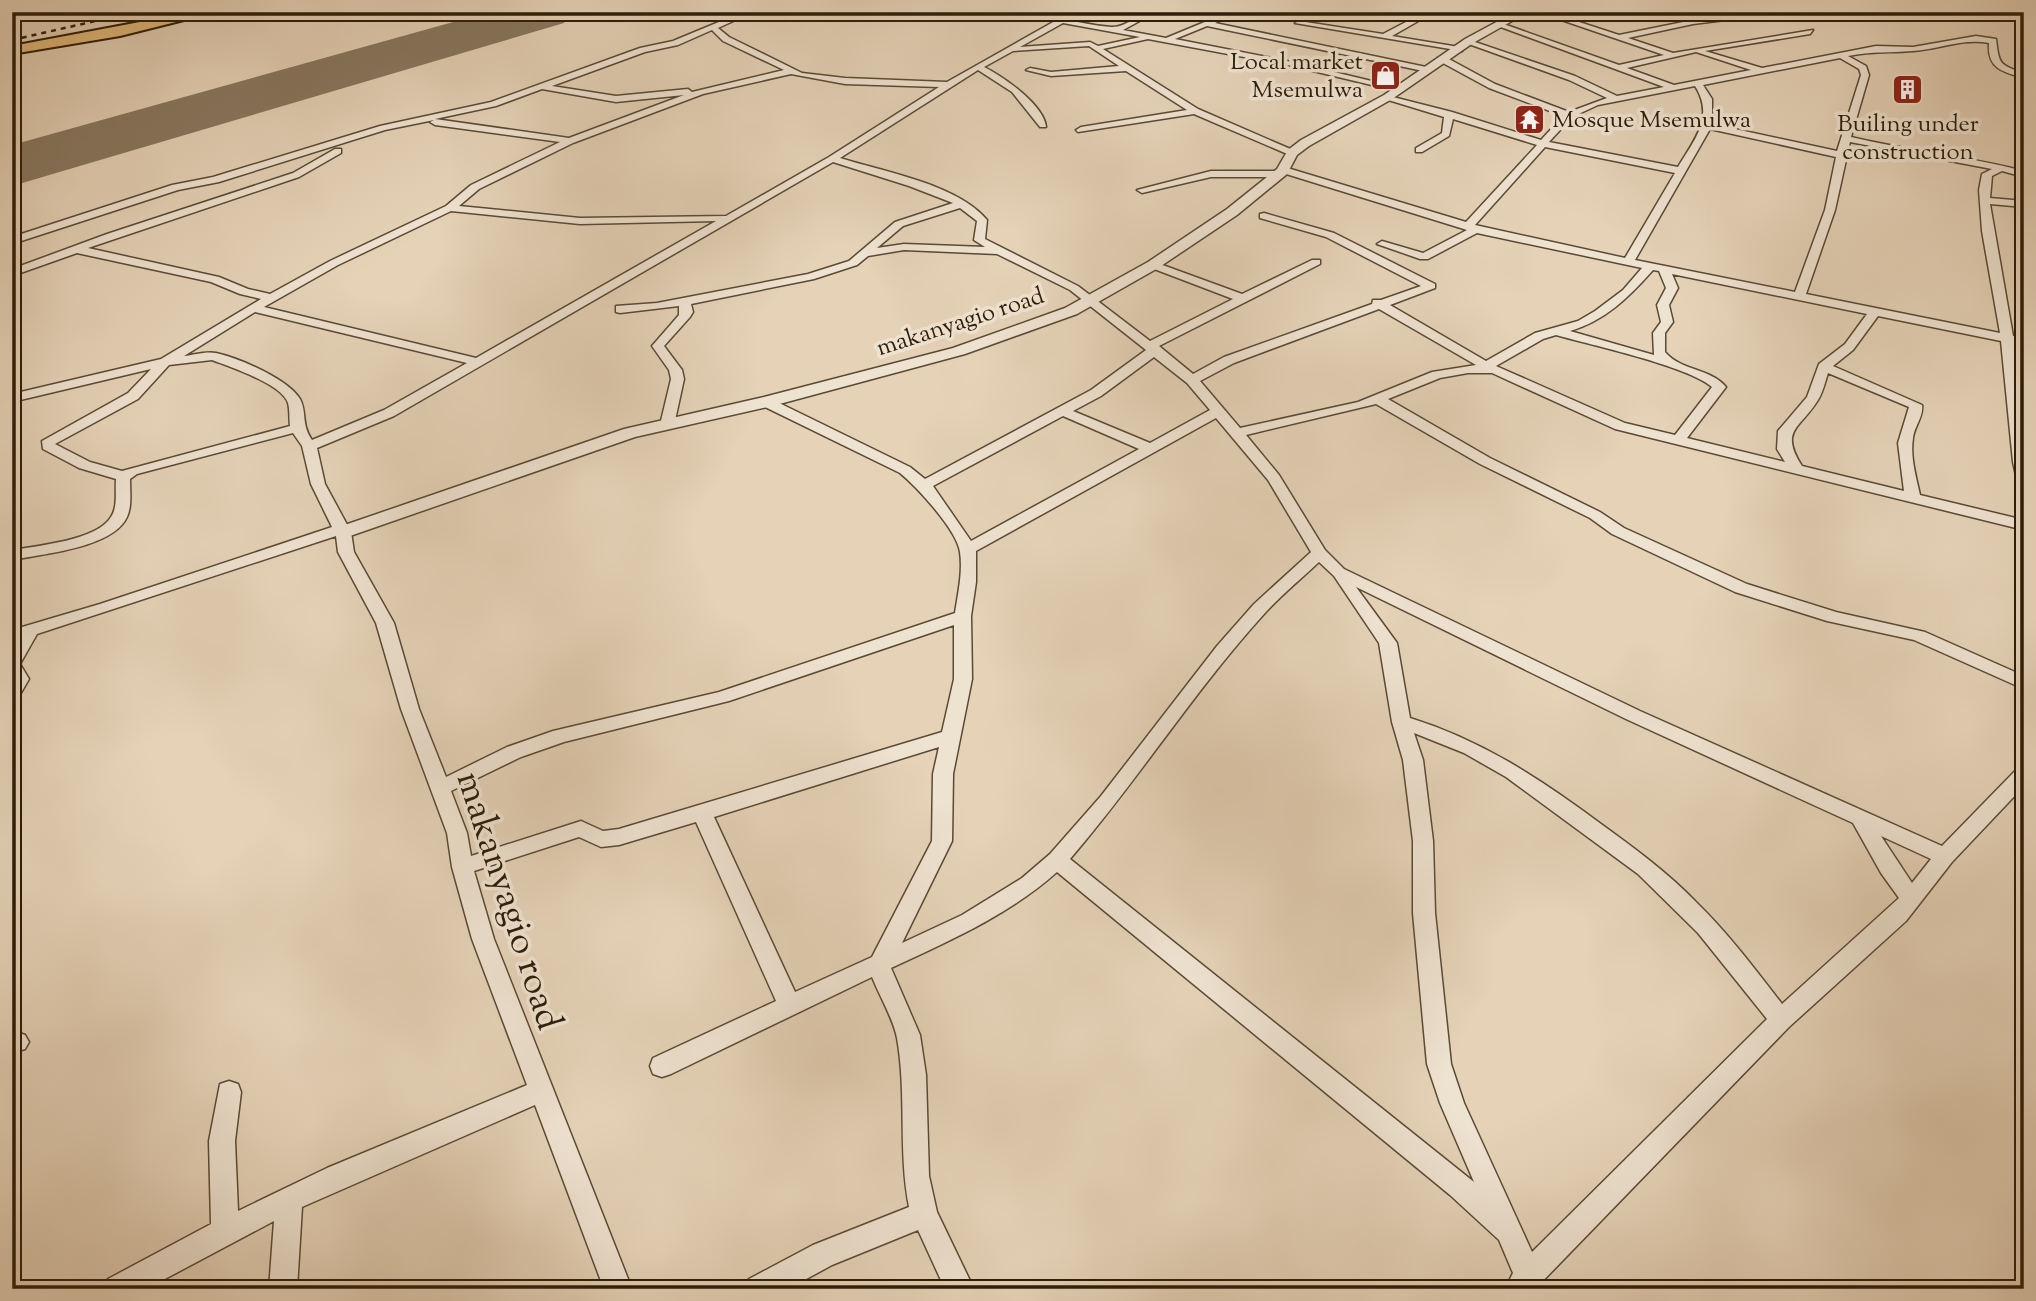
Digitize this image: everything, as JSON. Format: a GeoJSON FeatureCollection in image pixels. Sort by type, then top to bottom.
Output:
{"type":"FeatureCollection","features":[{"type":"Feature","properties":{"kind":"main road"},"geometry":{"type":"LineString","coordinates":[[12,50],[109,34],[210,12]]}},
{"type":"Feature","properties":{"kind":"street"},"geometry":{"type":"LineString","coordinates":[[12,21],[52,12]]}},
{"type":"Feature","properties":{"kind":"street"},"geometry":{"type":"LineString","coordinates":[[12,241],[176,187],[203,183],[402,123],[493,104],[643,50],[676,43],[750,12]]}},
{"type":"Feature","properties":{"kind":"street"},"geometry":{"type":"LineString","coordinates":[[1018,12],[1154,37],[1395,93],[1449,114],[1543,144],[1681,171]]}},
{"type":"Feature","properties":{"kind":"street"},"geometry":{"type":"LineString","coordinates":[[1137,12],[1150,13]]}},
{"type":"Feature","properties":{"kind":"street"},"geometry":{"type":"LineString","coordinates":[[1167,40],[1236,12]]}},
{"type":"Feature","properties":{"kind":"street"},"geometry":{"type":"LineString","coordinates":[[1541,12],[1672,55]]}},
{"type":"Feature","properties":{"kind":"street"},"geometry":{"type":"LineString","coordinates":[[1563,19],[1614,12]]}},
{"type":"Feature","properties":{"kind":"street"},"geometry":{"type":"LineString","coordinates":[[1713,12],[1729,18]]}},
{"type":"Feature","properties":{"kind":"street"},"geometry":{"type":"LineString","coordinates":[[1616,37],[1693,22],[1788,12]]}},
{"type":"Feature","properties":{"kind":"street"},"geometry":{"type":"LineString","coordinates":[[1116,30],[1150,13]]}},
{"type":"Feature","properties":{"kind":"street"},"geometry":{"type":"LineString","coordinates":[[1411,14],[1427,14]]}},
{"type":"Feature","properties":{"kind":"street"},"geometry":{"type":"LineString","coordinates":[[1386,36],[1427,14]]}},
{"type":"Feature","properties":{"kind":"street"},"geometry":{"type":"LineString","coordinates":[[1005,51],[1086,44],[1097,48],[1195,111],[1292,153],[1395,93],[1464,45],[1513,16],[1621,67],[1674,88]]}},
{"type":"Feature","properties":{"kind":"street"},"geometry":{"type":"LineString","coordinates":[[1289,27],[1312,17]]}},
{"type":"Feature","properties":{"kind":"street"},"geometry":{"type":"LineString","coordinates":[[309,446],[389,413],[832,159],[947,85],[1063,20]]}},
{"type":"Feature","properties":{"kind":"street"},"geometry":{"type":"LineString","coordinates":[[1693,22],[1718,29]]}},
{"type":"Feature","properties":{"kind":"street"},"geometry":{"type":"LineString","coordinates":[[1299,23],[1464,45],[1572,78],[1614,99]]}},
{"type":"Feature","properties":{"kind":"street"},"geometry":{"type":"LineString","coordinates":[[1208,24],[1427,70]]}},
{"type":"Feature","properties":{"kind":"street"},"geometry":{"type":"LineString","coordinates":[[712,26],[726,39],[791,71],[845,81],[947,85]]}},
{"type":"Feature","properties":{"kind":"street"},"geometry":{"type":"LineString","coordinates":[[1268,36],[1279,32]]}},
{"type":"Feature","properties":{"kind":"street"},"geometry":{"type":"LineString","coordinates":[[1621,67],[1696,50],[1810,32]]}},
{"type":"Feature","properties":{"kind":"street"},"geometry":{"type":"LineString","coordinates":[[1730,33],[1754,40]]}},
{"type":"Feature","properties":{"kind":"street"},"geometry":{"type":"LineString","coordinates":[[1097,48],[1154,37]]}},
{"type":"Feature","properties":{"kind":"street"},"geometry":{"type":"LineString","coordinates":[[1382,244],[1424,257],[1473,228],[1475,218],[1569,115],[1614,99],[1764,72],[1876,48],[1913,49],[1983,38],[1993,41],[1992,55],[2001,68],[2024,76]]}},
{"type":"Feature","properties":{"kind":"street"},"geometry":{"type":"LineString","coordinates":[[1696,50],[1764,72]]}},
{"type":"Feature","properties":{"kind":"street"},"geometry":{"type":"LineString","coordinates":[[1800,296],[1830,210],[1841,155],[1865,75],[1863,68],[1842,54]]}},
{"type":"Feature","properties":{"kind":"street"},"geometry":{"type":"LineString","coordinates":[[1444,60],[1492,86],[1569,115]]}},
{"type":"Feature","properties":{"kind":"street"},"geometry":{"type":"LineString","coordinates":[[978,67],[1007,81],[1024,98],[1043,125]]}},
{"type":"Feature","properties":{"kind":"street"},"geometry":{"type":"LineString","coordinates":[[1030,70],[1051,74],[1126,68]]}},
{"type":"Feature","properties":{"kind":"street"},"geometry":{"type":"LineString","coordinates":[[297,428],[124,476],[95,470],[48,446],[49,441],[133,396],[165,362],[334,263],[450,208],[475,187],[570,141],[702,92],[791,71]]}},
{"type":"Feature","properties":{"kind":"street"},"geometry":{"type":"LineString","coordinates":[[1628,262],[1707,126],[1708,99],[1698,84]]}},
{"type":"Feature","properties":{"kind":"street"},"geometry":{"type":"LineString","coordinates":[[540,86],[616,99],[646,94],[702,92]]}},
{"type":"Feature","properties":{"kind":"street"},"geometry":{"type":"LineString","coordinates":[[1081,130],[1195,111]]}},
{"type":"Feature","properties":{"kind":"street"},"geometry":{"type":"LineString","coordinates":[[1419,150],[1446,134],[1449,114]]}},
{"type":"Feature","properties":{"kind":"street"},"geometry":{"type":"LineString","coordinates":[[12,273],[301,173],[324,157],[373,139],[402,123],[446,123],[570,141]]}},
{"type":"Feature","properties":{"kind":"street"},"geometry":{"type":"LineString","coordinates":[[1707,126],[1841,155]]}},
{"type":"Feature","properties":{"kind":"street"},"geometry":{"type":"LineString","coordinates":[[1846,138],[1881,147],[1973,161],[2024,174]]}},
{"type":"Feature","properties":{"kind":"street","name":"makanyagio road"},"geometry":{"type":"LineString","coordinates":[[342,531],[544,460],[667,425],[959,351],[1071,311],[1153,265],[1232,212],[1281,172],[1292,153]]}},
{"type":"Feature","properties":{"kind":"street"},"geometry":{"type":"LineString","coordinates":[[832,159],[920,186],[970,208],[982,220],[979,240],[997,251],[1051,274],[1091,300],[1154,347],[1192,380],[1274,478],[1320,553],[1338,572],[1388,643],[1401,722],[1413,760],[1418,790],[1424,913],[1439,1064],[1452,1102],[1514,1237],[1523,1282]]}},
{"type":"Feature","properties":{"kind":"street"},"geometry":{"type":"LineString","coordinates":[[2000,170],[1987,174],[1985,201],[2017,390],[2024,481]]}},
{"type":"Feature","properties":{"kind":"street"},"geometry":{"type":"LineString","coordinates":[[1142,190],[1210,174],[1281,172],[1473,228],[2024,342]]}},
{"type":"Feature","properties":{"kind":"street"},"geometry":{"type":"LineString","coordinates":[[1985,201],[2024,204]]}},
{"type":"Feature","properties":{"kind":"street"},"geometry":{"type":"LineString","coordinates":[[620,309],[657,307],[750,291],[810,277],[853,263],[899,225],[961,204]]}},
{"type":"Feature","properties":{"kind":"street"},"geometry":{"type":"LineString","coordinates":[[450,208],[580,221],[725,218]]}},
{"type":"Feature","properties":{"kind":"street"},"geometry":{"type":"LineString","coordinates":[[1192,380],[1229,360],[1431,285],[1330,235],[1264,216]]}},
{"type":"Feature","properties":{"kind":"street"},"geometry":{"type":"LineString","coordinates":[[866,253],[904,247],[997,251]]}},
{"type":"Feature","properties":{"kind":"street"},"geometry":{"type":"LineString","coordinates":[[76,249],[204,276],[226,282],[244,292],[272,298]]}},
{"type":"Feature","properties":{"kind":"street"},"geometry":{"type":"LineString","coordinates":[[924,485],[1116,380],[1154,347],[1316,262]]}},
{"type":"Feature","properties":{"kind":"street"},"geometry":{"type":"LineString","coordinates":[[1153,265],[1244,299]]}},
{"type":"Feature","properties":{"kind":"street"},"geometry":{"type":"LineString","coordinates":[[1236,433],[1342,410],[1437,375],[1484,367],[1505,358],[1529,341],[1582,324],[1599,314],[1627,292],[1650,266]]}},
{"type":"Feature","properties":{"kind":"street"},"geometry":{"type":"LineString","coordinates":[[1664,269],[1672,288],[1663,305],[1667,322],[1657,342],[1659,353],[1667,363]]}},
{"type":"Feature","properties":{"kind":"street"},"geometry":{"type":"LineString","coordinates":[[667,425],[678,384],[677,373],[661,355],[658,346],[687,312],[684,302]]}},
{"type":"Feature","properties":{"kind":"street"},"geometry":{"type":"LineString","coordinates":[[1377,303],[1428,330],[1484,367],[1506,372],[1544,394],[1620,426],[2024,525]]}},
{"type":"Feature","properties":{"kind":"street"},"geometry":{"type":"LineString","coordinates":[[253,309],[478,362]]}},
{"type":"Feature","properties":{"kind":"street"},"geometry":{"type":"LineString","coordinates":[[1796,468],[1784,449],[1783,437],[1813,398],[1824,367],[1849,347],[1875,312]]}},
{"type":"Feature","properties":{"kind":"street"},"geometry":{"type":"LineString","coordinates":[[1556,331],[1667,363],[1699,375],[1719,387],[1679,439]]}},
{"type":"Feature","properties":{"kind":"street","name":"makanyagio road"},"geometry":{"type":"LineString","coordinates":[[12,398],[165,362],[213,356],[262,375],[289,394],[295,402],[297,428],[309,446],[318,484],[342,531],[346,552],[385,623],[416,727],[442,787],[457,833],[462,867],[503,996],[543,1090],[618,1289]]}},
{"type":"Feature","properties":{"kind":"street"},"geometry":{"type":"LineString","coordinates":[[1824,367],[1915,405],[1916,411],[1906,428],[1903,446],[1914,499]]}},
{"type":"Feature","properties":{"kind":"street"},"geometry":{"type":"LineString","coordinates":[[1377,399],[1485,461],[1585,509],[1618,531],[1741,587],[1833,617],[1919,636],[2024,683]]}},
{"type":"Feature","properties":{"kind":"street"},"geometry":{"type":"LineString","coordinates":[[766,402],[905,470],[924,485],[968,549],[968,582],[963,616],[963,680],[941,794],[945,826],[943,841],[879,966],[908,1035],[914,1075],[916,1177],[924,1214],[960,1289]]}},
{"type":"Feature","properties":{"kind":"street"},"geometry":{"type":"LineString","coordinates":[[1062,411],[1149,448]]}},
{"type":"Feature","properties":{"kind":"street"},"geometry":{"type":"LineString","coordinates":[[968,549],[1219,411]]}},
{"type":"Feature","properties":{"kind":"street"},"geometry":{"type":"LineString","coordinates":[[12,555],[92,537],[110,528],[122,510],[124,476]]}},
{"type":"Feature","properties":{"kind":"street"},"geometry":{"type":"LineString","coordinates":[[12,636],[342,531]]}},
{"type":"Feature","properties":{"kind":"street"},"geometry":{"type":"LineString","coordinates":[[662,1066],[970,921],[1030,884],[1057,860],[1146,753],[1223,650],[1260,608],[1320,553]]}},
{"type":"Feature","properties":{"kind":"street"},"geometry":{"type":"LineString","coordinates":[[1338,572],[1633,715],[1945,856]]}},
{"type":"Feature","properties":{"kind":"street"},"geometry":{"type":"LineString","coordinates":[[442,787],[514,752],[560,736],[723,697],[963,616]]}},
{"type":"Feature","properties":{"kind":"street"},"geometry":{"type":"LineString","coordinates":[[12,694],[20,679],[12,664],[31,630]]}},
{"type":"Feature","properties":{"kind":"street"},"geometry":{"type":"LineString","coordinates":[[1401,722],[1455,739],[1505,766],[1543,791],[1656,876],[1729,953],[1781,1020]]}},
{"type":"Feature","properties":{"kind":"street"},"geometry":{"type":"LineString","coordinates":[[462,867],[562,833],[584,830],[607,840],[850,769],[951,736]]}},
{"type":"Feature","properties":{"kind":"street"},"geometry":{"type":"LineString","coordinates":[[1523,1282],[1781,1020],[1898,915],[1945,856],[2021,781]]}},
{"type":"Feature","properties":{"kind":"street"},"geometry":{"type":"LineString","coordinates":[[701,811],[790,1006]]}},
{"type":"Feature","properties":{"kind":"street"},"geometry":{"type":"LineString","coordinates":[[1860,817],[1888,867],[1911,898]]}},
{"type":"Feature","properties":{"kind":"street"},"geometry":{"type":"LineString","coordinates":[[1057,860],[1460,1186],[1514,1237]]}},
{"type":"Feature","properties":{"kind":"street"},"geometry":{"type":"LineString","coordinates":[[118,1289],[289,1200],[543,1090]]}},
{"type":"Feature","properties":{"kind":"street"},"geometry":{"type":"LineString","coordinates":[[225,1231],[222,1141],[229,1091]]}},
{"type":"Feature","properties":{"kind":"street"},"geometry":{"type":"LineString","coordinates":[[283,1289],[289,1200]]}},
{"type":"Feature","properties":{"kind":"street"},"geometry":{"type":"LineString","coordinates":[[759,1289],[823,1255],[924,1214]]}},
{"type":"Feature","properties":{"kind":"runway"},"geometry":{"type":"LineString","coordinates":[[12,166],[546,12]]}},
{"type":"Feature","properties":{"kind":"railway"},"geometry":{"type":"LineString","coordinates":[[12,40],[135,12]]}},
{"type":"Feature","properties":{"kind":"place","name":"Local market Msemulwa"},"geometry":{"type":"Point","coordinates":[1386,75]}},
{"type":"Feature","properties":{"kind":"place","name":"Builing under construction"},"geometry":{"type":"Point","coordinates":[1908,89]}},
{"type":"Feature","properties":{"kind":"place","name":"Mosque Msemulwa"},"geometry":{"type":"Point","coordinates":[1529,119]}}]}
